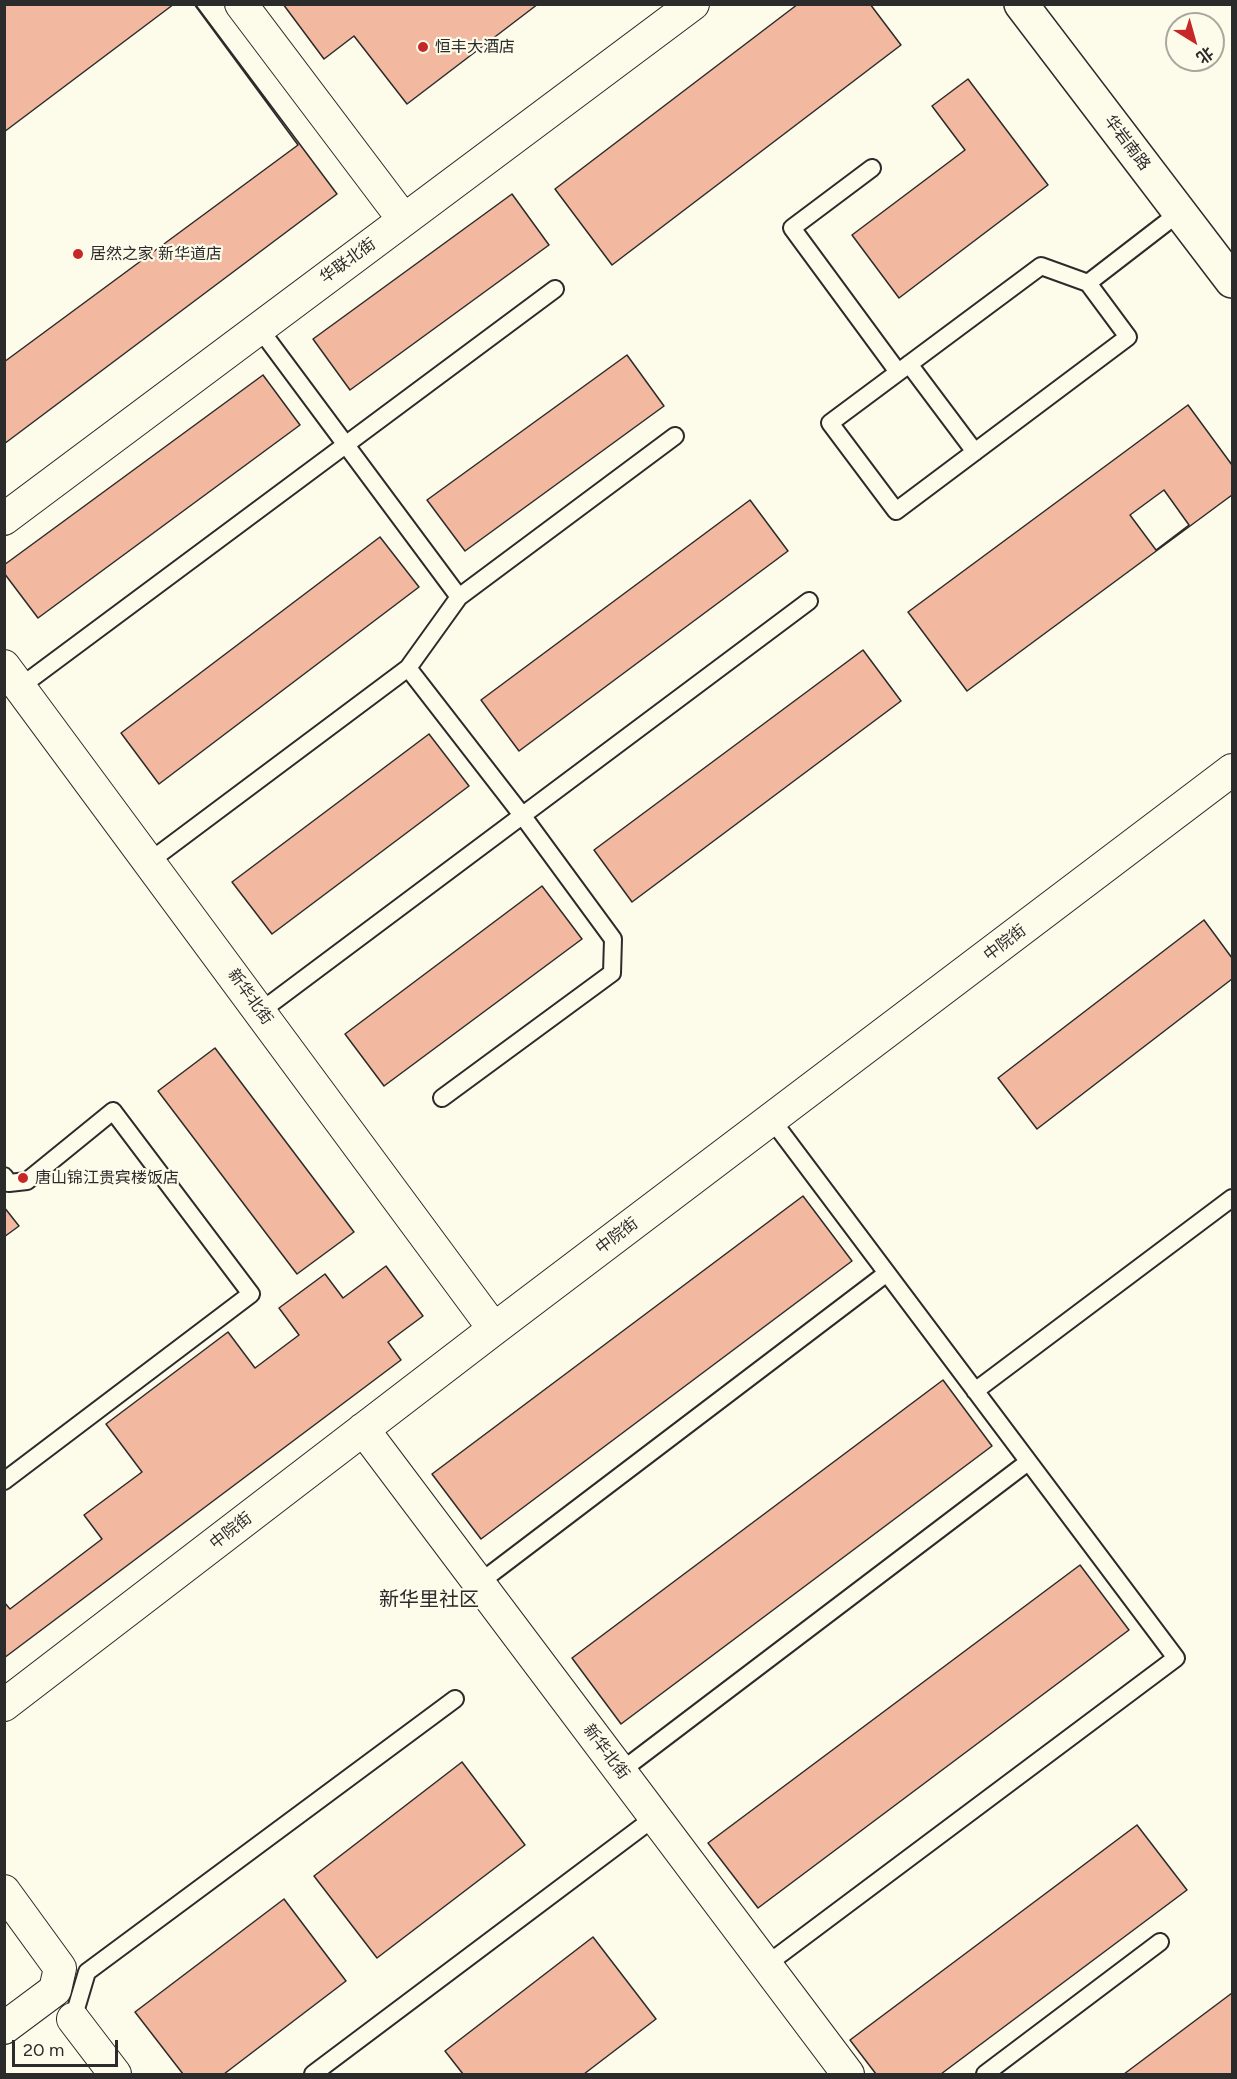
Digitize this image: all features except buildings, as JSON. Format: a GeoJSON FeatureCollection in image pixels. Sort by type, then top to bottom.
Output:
{"type":"FeatureCollection","features":[{"type":"Feature","properties":{"kind":"street"},"geometry":{"type":"LineString","coordinates":[[241,4],[404,220]]}},
{"type":"Feature","properties":{"kind":"street","name":"华联北街"},"geometry":{"type":"LineString","coordinates":[[4,519],[693,4]]}},
{"type":"Feature","properties":{"kind":"street","name":"华岩南路"},"geometry":{"type":"LineString","coordinates":[[1021,4],[1233,281]]}},
{"type":"Feature","properties":{"kind":"street","name":"新华北街"},"geometry":{"type":"LineString","coordinates":[[12,676],[494,1329]]}},
{"type":"Feature","properties":{"kind":"street","name":"中院街"},"geometry":{"type":"LineString","coordinates":[[4,1706],[494,1329],[1233,770]]}},
{"type":"Feature","properties":{"kind":"street","name":"新华北街"},"geometry":{"type":"LineString","coordinates":[[363,1429],[848,2074]]}},
{"type":"Feature","properties":{"kind":"street"},"geometry":{"type":"LineString","coordinates":[[4,1891],[60,1968],[55,1990],[4,2028]]}},
{"type":"Feature","properties":{"kind":"street"},"geometry":{"type":"LineString","coordinates":[[73,2019],[115,2074]]}},
{"type":"Feature","properties":{"kind":"lane"},"geometry":{"type":"LineString","coordinates":[[872,168],[792,228],[904,368],[975,452]]}},
{"type":"Feature","properties":{"kind":"lane"},"geometry":{"type":"LineString","coordinates":[[1088,283],[1180,212]]}},
{"type":"Feature","properties":{"kind":"lane"},"geometry":{"type":"LineString","coordinates":[[1041,266],[1088,283],[1128,337],[896,511],[830,423],[1041,266]]}},
{"type":"Feature","properties":{"kind":"lane"},"geometry":{"type":"LineString","coordinates":[[12,676],[346,444],[555,289]]}},
{"type":"Feature","properties":{"kind":"lane"},"geometry":{"type":"LineString","coordinates":[[258,328],[459,597]]}},
{"type":"Feature","properties":{"kind":"lane"},"geometry":{"type":"LineString","coordinates":[[150,861],[408,668],[459,597],[675,436]]}},
{"type":"Feature","properties":{"kind":"lane"},"geometry":{"type":"LineString","coordinates":[[261,1011],[809,601]]}},
{"type":"Feature","properties":{"kind":"lane"},"geometry":{"type":"LineString","coordinates":[[408,668],[522,815],[613,939],[612,973],[442,1098]]}},
{"type":"Feature","properties":{"kind":"lane"},"geometry":{"type":"LineString","coordinates":[[4,1176],[9,1183],[27,1181],[113,1111],[251,1294],[4,1481]]}},
{"type":"Feature","properties":{"kind":"lane"},"geometry":{"type":"LineString","coordinates":[[766,1965],[1176,1658],[772,1120]]}},
{"type":"Feature","properties":{"kind":"lane"},"geometry":{"type":"LineString","coordinates":[[975,1391],[1233,1198]]}},
{"type":"Feature","properties":{"kind":"lane"},"geometry":{"type":"LineString","coordinates":[[479,1582],[887,1273]]}},
{"type":"Feature","properties":{"kind":"lane"},"geometry":{"type":"LineString","coordinates":[[621,1771],[1028,1462]]}},
{"type":"Feature","properties":{"kind":"lane"},"geometry":{"type":"LineString","coordinates":[[73,2019],[87,1972],[455,1699]]}},
{"type":"Feature","properties":{"kind":"lane"},"geometry":{"type":"LineString","coordinates":[[313,2074],[655,1817]]}},
{"type":"Feature","properties":{"kind":"lane"},"geometry":{"type":"LineString","coordinates":[[985,2074],[1160,1942]]}},
{"type":"Feature","properties":{"kind":"place","name":"恒丰大酒店"},"geometry":{"type":"Point","coordinates":[423,47]}},
{"type":"Feature","properties":{"kind":"place","name":"居然之家 新华道店"},"geometry":{"type":"Point","coordinates":[78,254]}},
{"type":"Feature","properties":{"kind":"place","name":"唐山锦江贵宾楼饭店"},"geometry":{"type":"Point","coordinates":[23,1178]}},
{"type":"Feature","properties":{"kind":"district","name":"新华里社区"},"geometry":{"type":"Point","coordinates":[429,1600]}}]}
